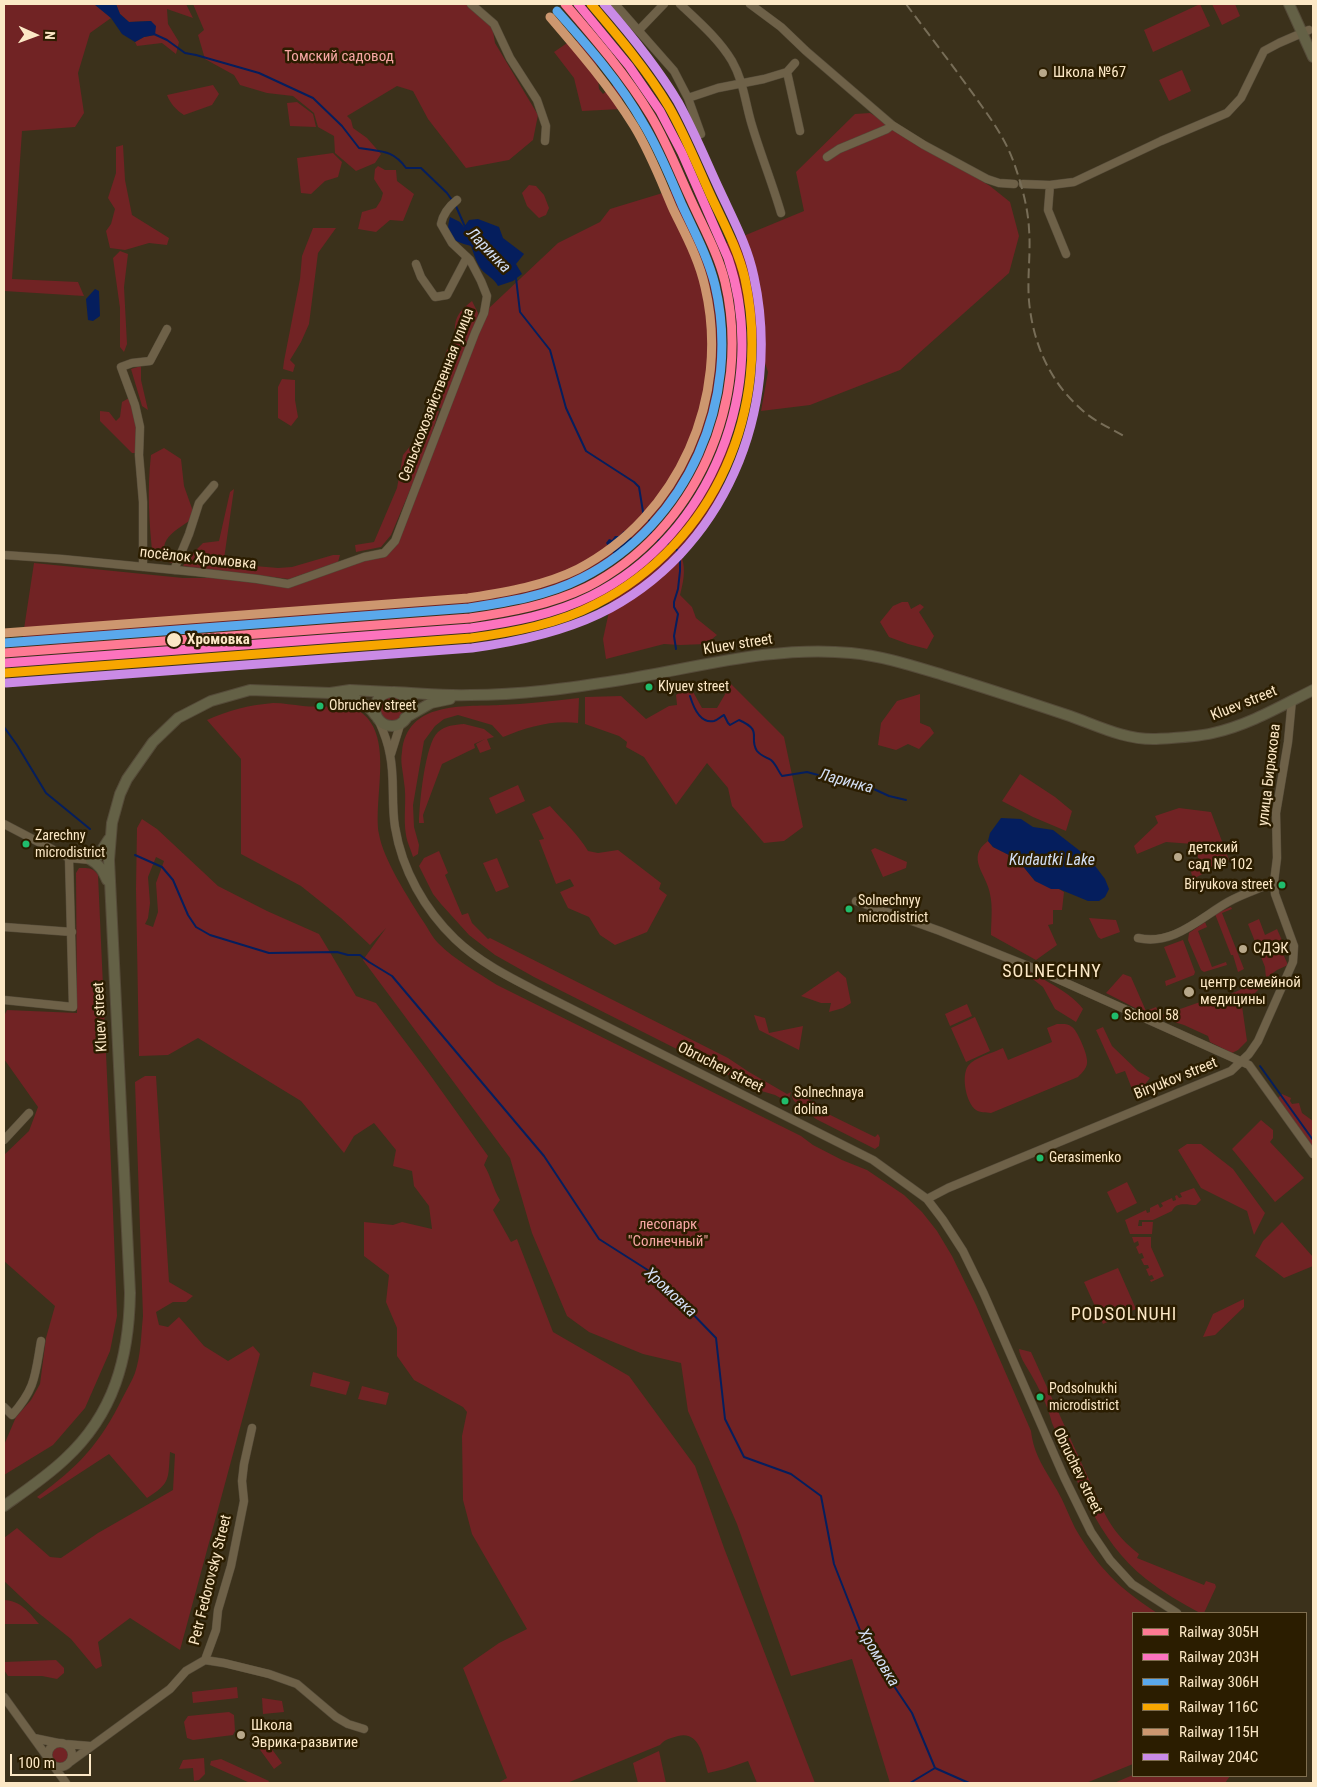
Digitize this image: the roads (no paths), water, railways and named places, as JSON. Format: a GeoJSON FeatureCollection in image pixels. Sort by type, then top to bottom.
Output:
{"type":"FeatureCollection","features":[{"type":"Feature","properties":{"kind":"main road"},"geometry":{"type":"LineString","coordinates":[[1289,4],[1308,35]]}},
{"type":"Feature","properties":{"kind":"main road"},"geometry":{"type":"LineString","coordinates":[[1297,4],[1308,35],[1313,57]]}},
{"type":"Feature","properties":{"kind":"main road","name":"Kluev street"},"geometry":{"type":"LineString","coordinates":[[4,1506],[51,1471],[89,1433],[117,1382],[128,1338],[130,1284],[110,886],[110,836],[116,808],[127,779],[154,742],[178,718],[211,701],[250,690],[330,693],[350,690],[467,696],[558,690],[768,655],[807,651],[848,653],[888,659],[997,692],[1079,719],[1104,730],[1132,737],[1157,739],[1198,735],[1230,728],[1265,714],[1313,690]]}},
{"type":"Feature","properties":{"kind":"main road"},"geometry":{"type":"LineString","coordinates":[[378,719],[375,711],[376,702],[382,695],[392,692],[402,695],[407,702],[408,710],[403,720]]}},
{"type":"Feature","properties":{"kind":"main road"},"geometry":{"type":"LineString","coordinates":[[330,693],[361,701],[369,707],[378,719],[389,725],[403,720],[431,703],[467,696]]}},
{"type":"Feature","properties":{"kind":"main road"},"geometry":{"type":"LineString","coordinates":[[91,860],[98,856],[110,836]]}},
{"type":"Feature","properties":{"kind":"main road"},"geometry":{"type":"LineString","coordinates":[[91,860],[103,870],[110,886]]}},
{"type":"Feature","properties":{"kind":"street"},"geometry":{"type":"LineString","coordinates":[[471,4],[494,24],[510,58],[537,100],[546,126],[545,141]]}},
{"type":"Feature","properties":{"kind":"street"},"geometry":{"type":"LineString","coordinates":[[615,4],[674,71],[688,98],[701,134]]}},
{"type":"Feature","properties":{"kind":"street"},"geometry":{"type":"LineString","coordinates":[[639,30],[664,4]]}},
{"type":"Feature","properties":{"kind":"street"},"geometry":{"type":"LineString","coordinates":[[680,4],[700,23],[730,59],[743,83],[751,121],[781,213]]}},
{"type":"Feature","properties":{"kind":"street"},"geometry":{"type":"LineString","coordinates":[[750,4],[782,28],[892,125],[924,145],[987,179],[999,183],[1014,184]]}},
{"type":"Feature","properties":{"kind":"street"},"geometry":{"type":"LineString","coordinates":[[1024,184],[1050,185],[1074,182],[1161,141],[1227,113],[1241,98],[1264,52],[1279,43],[1308,35]]}},
{"type":"Feature","properties":{"kind":"street"},"geometry":{"type":"LineString","coordinates":[[688,98],[718,88],[764,80],[787,72],[795,63]]}},
{"type":"Feature","properties":{"kind":"street"},"geometry":{"type":"LineString","coordinates":[[787,72],[800,131]]}},
{"type":"Feature","properties":{"kind":"street"},"geometry":{"type":"LineString","coordinates":[[827,157],[839,149],[887,129],[892,125]]}},
{"type":"Feature","properties":{"kind":"street"},"geometry":{"type":"LineString","coordinates":[[1050,185],[1048,210],[1066,254]]}},
{"type":"Feature","properties":{"kind":"street","name":"Сельскохозяйственная улица"},"geometry":{"type":"LineString","coordinates":[[384,553],[395,541],[484,313],[487,296],[481,281],[467,257],[452,243],[441,224],[443,216],[454,203]]}},
{"type":"Feature","properties":{"kind":"street"},"geometry":{"type":"LineString","coordinates":[[416,264],[421,277],[436,297],[447,294],[467,257]]}},
{"type":"Feature","properties":{"kind":"street"},"geometry":{"type":"LineString","coordinates":[[144,567],[143,502],[139,455],[140,427],[135,405],[121,367],[132,362],[150,361],[167,329]]}},
{"type":"Feature","properties":{"kind":"street"},"geometry":{"type":"LineString","coordinates":[[174,570],[199,503],[214,486]]}},
{"type":"Feature","properties":{"kind":"street","name":"посёлок Хромовка"},"geometry":{"type":"LineString","coordinates":[[4,555],[174,570],[288,584],[364,557],[384,553]]}},
{"type":"Feature","properties":{"kind":"street","name":"улица Бирюкова"},"geometry":{"type":"LineString","coordinates":[[1242,1062],[1258,1041],[1293,962],[1294,946],[1275,894],[1274,882],[1277,858],[1276,813],[1288,742],[1292,700]]}},
{"type":"Feature","properties":{"kind":"street","name":"Obruchev street"},"geometry":{"type":"LineString","coordinates":[[378,719],[390,756],[395,827],[406,867],[412,881],[432,913],[456,940],[480,959],[546,996],[873,1160],[927,1199],[963,1251],[984,1294],[1060,1470],[1091,1532],[1110,1560],[1132,1584],[1175,1612]]}},
{"type":"Feature","properties":{"kind":"street","name":"Obruchev street"},"geometry":{"type":"LineString","coordinates":[[390,756],[403,720]]}},
{"type":"Feature","properties":{"kind":"street"},"geometry":{"type":"LineString","coordinates":[[4,824],[69,858],[91,860]]}},
{"type":"Feature","properties":{"kind":"street"},"geometry":{"type":"LineString","coordinates":[[4,1000],[74,1007],[69,858]]}},
{"type":"Feature","properties":{"kind":"street"},"geometry":{"type":"LineString","coordinates":[[1138,938],[1152,940],[1182,932],[1230,901],[1274,882]]}},
{"type":"Feature","properties":{"kind":"street","name":"Biryukov street"},"geometry":{"type":"LineString","coordinates":[[856,901],[940,931],[1032,968],[1242,1062],[1231,1071],[948,1188],[927,1199]]}},
{"type":"Feature","properties":{"kind":"street"},"geometry":{"type":"LineString","coordinates":[[4,927],[72,932]]}},
{"type":"Feature","properties":{"kind":"street"},"geometry":{"type":"LineString","coordinates":[[1242,1062],[1249,1065],[1313,1154]]}},
{"type":"Feature","properties":{"kind":"street"},"geometry":{"type":"LineString","coordinates":[[4,1140],[29,1113]]}},
{"type":"Feature","properties":{"kind":"street"},"geometry":{"type":"LineString","coordinates":[[4,1407],[12,1415],[25,1400],[34,1381],[41,1341]]}},
{"type":"Feature","properties":{"kind":"street","name":"Petr Fedorovsky Street"},"geometry":{"type":"LineString","coordinates":[[63,1767],[170,1689],[186,1671],[205,1660],[216,1630],[218,1610],[231,1566],[244,1500],[242,1481],[252,1428]]}},
{"type":"Feature","properties":{"kind":"street"},"geometry":{"type":"LineString","coordinates":[[205,1660],[242,1667],[297,1684],[336,1717],[348,1724],[364,1729]]}},
{"type":"Feature","properties":{"kind":"street"},"geometry":{"type":"LineString","coordinates":[[4,1698],[51,1763],[63,1767]]}},
{"type":"Feature","properties":{"kind":"street"},"geometry":{"type":"LineString","coordinates":[[34,1738],[62,1744],[90,1746]]}},
{"type":"Feature","properties":{"kind":"street"},"geometry":{"type":"LineString","coordinates":[[51,1763],[48,1756],[49,1750],[54,1745],[62,1744],[72,1752],[63,1767],[66,1783]]}},
{"type":"Feature","properties":{"kind":"water"},"geometry":{"type":"Polygon","coordinates":[[[96,4],[116,4],[120,14],[129,22],[151,21],[156,26],[155,35],[144,37],[135,42],[122,34],[111,18],[96,4]]]}},
{"type":"Feature","properties":{"kind":"water"},"geometry":{"type":"Polygon","coordinates":[[[450,217],[460,222],[464,227],[469,220],[478,219],[499,227],[503,238],[524,254],[516,264],[522,274],[513,281],[498,286],[481,269],[471,246],[451,238],[448,230],[450,217]]]}},
{"type":"Feature","properties":{"kind":"water"},"geometry":{"type":"Polygon","coordinates":[[[95,289],[99,291],[100,316],[93,321],[88,320],[86,299],[95,289]]]}},
{"type":"Feature","properties":{"kind":"water"},"geometry":{"type":"Polygon","coordinates":[[[624,531],[628,531],[632,539],[629,546],[624,552],[620,547],[618,553],[614,554],[606,543],[609,539],[612,540],[624,531]]]}},
{"type":"Feature","properties":{"kind":"water","name":"Kudautki Lake"},"geometry":{"type":"Polygon","coordinates":[[[1001,818],[1021,819],[1033,827],[1053,830],[1089,858],[1105,879],[1109,889],[1105,897],[1099,901],[1088,901],[1059,889],[1051,889],[1035,881],[1017,859],[993,847],[988,841],[990,833],[1001,818]]]}},
{"type":"Feature","properties":{"kind":"waterway","name":"Ларинка"},"geometry":{"type":"LineString","coordinates":[[154,34],[167,40],[185,53],[259,73],[313,98],[342,126],[359,148],[391,154],[406,168],[421,168],[452,200]]}},
{"type":"Feature","properties":{"kind":"waterway","name":"Ларинка"},"geometry":{"type":"LineString","coordinates":[[455,204],[466,229]]}},
{"type":"Feature","properties":{"kind":"waterway","name":"Ларинка"},"geometry":{"type":"LineString","coordinates":[[516,278],[520,312],[550,350],[566,408],[586,451],[639,487],[644,518],[648,519],[651,523],[651,533],[659,541],[662,540],[677,550],[680,558],[680,571],[674,602],[674,607],[678,614],[674,636],[676,649]]}},
{"type":"Feature","properties":{"kind":"waterway","name":"Ларинка"},"geometry":{"type":"LineString","coordinates":[[690,696],[693,705],[705,720],[714,721],[724,715],[730,725],[739,720],[747,724],[753,731],[757,751],[771,760],[782,776],[807,772],[854,780],[889,796],[906,800]]}},
{"type":"Feature","properties":{"kind":"waterway","name":"Хромовка"},"geometry":{"type":"LineString","coordinates":[[4,727],[46,793],[90,829]]}},
{"type":"Feature","properties":{"kind":"waterway","name":"Хромовка"},"geometry":{"type":"LineString","coordinates":[[135,855],[162,867],[173,880],[188,915],[196,927],[210,935],[269,953],[337,952],[348,955],[360,955],[392,976],[544,1156],[599,1239],[654,1274],[716,1338],[725,1419],[744,1457],[791,1474],[821,1496],[834,1564],[865,1643],[912,1713],[935,1768],[969,1783]]}},
{"type":"Feature","properties":{"kind":"waterway","name":"Ларинка"},"geometry":{"type":"LineString","coordinates":[[1260,1066],[1313,1140]]}},
{"type":"Feature","properties":{"kind":"waterway"},"geometry":{"type":"LineString","coordinates":[[910,1783],[935,1768]]}},
{"type":"Feature","properties":{"kind":"railway"},"geometry":{"type":"LineString","coordinates":[[906,4],[992,121],[1014,163],[1024,195],[1028,221],[1031,317],[1039,347],[1052,375],[1082,410],[1124,436]]}},
{"type":"Feature","properties":{"kind":"rail line","name":"305Н"},"geometry":{"type":"LineString","coordinates":[[4,653],[470,618],[500,613],[559,599],[587,587],[625,563],[658,532],[686,497],[707,458],[722,416],[731,372],[732,327],[725,282],[710,240],[657,126],[621,72],[565,4]]}},
{"type":"Feature","properties":{"kind":"rail line","name":"203Н"},"geometry":{"type":"LineString","coordinates":[[5,663],[471,628],[517,620],[547,613],[591,596],[633,569],[670,536],[699,496],[721,452],[735,405],[742,356],[739,307],[728,258],[682,153],[660,111],[629,66],[578,4]]}},
{"type":"Feature","properties":{"kind":"rail line","name":"116С"},"geometry":{"type":"LineString","coordinates":[[5,673],[471,638],[503,633],[551,622],[596,604],[638,578],[673,546],[703,509],[726,467],[742,423],[750,376],[752,328],[745,279],[730,236],[686,139],[669,107],[642,67],[591,4]]}},
{"type":"Feature","properties":{"kind":"rail line","name":"204С"},"geometry":{"type":"LineString","coordinates":[[6,683],[472,648],[505,643],[553,632],[599,614],[643,587],[680,554],[711,516],[734,472],[751,426],[760,377],[761,327],[754,277],[748,255],[740,233],[695,135],[678,102],[661,76],[604,4]]}},
{"type":"Feature","properties":{"kind":"rail line","name":"306Н"},"geometry":{"type":"LineString","coordinates":[[4,643],[469,608],[527,598],[582,578],[619,555],[651,525],[678,492],[698,454],[713,414],[721,371],[721,328],[715,285],[709,264],[649,133],[614,79],[557,11]]}},
{"type":"Feature","properties":{"kind":"rail line","name":"115Н"},"geometry":{"type":"LineString","coordinates":[[4,633],[468,598],[524,588],[552,580],[578,569],[614,546],[644,518],[669,485],[689,449],[703,411],[710,370],[711,329],[705,287],[691,247],[640,136],[605,84],[550,17]]}},
{"type":"Feature","properties":{"kind":"place","name":"Школа №67"},"geometry":{"type":"Point","coordinates":[1043,73]}},
{"type":"Feature","properties":{"kind":"place","name":"Хромовка"},"geometry":{"type":"Point","coordinates":[174,640]}},
{"type":"Feature","properties":{"kind":"place","name":"Klyuev street"},"geometry":{"type":"Point","coordinates":[649,687]}},
{"type":"Feature","properties":{"kind":"place","name":"Obruchev street"},"geometry":{"type":"Point","coordinates":[320,706]}},
{"type":"Feature","properties":{"kind":"place","name":"Zarechny microdistrict"},"geometry":{"type":"Point","coordinates":[26,844]}},
{"type":"Feature","properties":{"kind":"place","name":"детский сад № 102"},"geometry":{"type":"Point","coordinates":[1178,857]}},
{"type":"Feature","properties":{"kind":"place","name":"Biryukova street"},"geometry":{"type":"Point","coordinates":[1282,885]}},
{"type":"Feature","properties":{"kind":"place","name":"Solnechnyy microdistrict"},"geometry":{"type":"Point","coordinates":[849,909]}},
{"type":"Feature","properties":{"kind":"place","name":"СДЭК"},"geometry":{"type":"Point","coordinates":[1243,949]}},
{"type":"Feature","properties":{"kind":"place","name":"центр семейной медицины"},"geometry":{"type":"Point","coordinates":[1189,992]}},
{"type":"Feature","properties":{"kind":"place","name":"School 58"},"geometry":{"type":"Point","coordinates":[1115,1016]}},
{"type":"Feature","properties":{"kind":"place","name":"Solnechnaya dolina"},"geometry":{"type":"Point","coordinates":[785,1101]}},
{"type":"Feature","properties":{"kind":"place","name":"Gerasimenko"},"geometry":{"type":"Point","coordinates":[1040,1158]}},
{"type":"Feature","properties":{"kind":"place","name":"Podsolnukhi microdistrict"},"geometry":{"type":"Point","coordinates":[1040,1397]}},
{"type":"Feature","properties":{"kind":"place","name":"Школа Эврика-развитие"},"geometry":{"type":"Point","coordinates":[241,1735]}},
{"type":"Feature","properties":{"kind":"district","name":"SOLNECHNY"},"geometry":{"type":"Point","coordinates":[1052,972]}},
{"type":"Feature","properties":{"kind":"district","name":"PODSOLNUHI"},"geometry":{"type":"Point","coordinates":[1124,1315]}},
{"type":"Feature","properties":{"kind":"park label","name":"Томский садовод"},"geometry":{"type":"Point","coordinates":[339,57]}},
{"type":"Feature","properties":{"kind":"park label","name":"лесопарк \"Солнечный\""},"geometry":{"type":"Point","coordinates":[668,1234]}}]}
